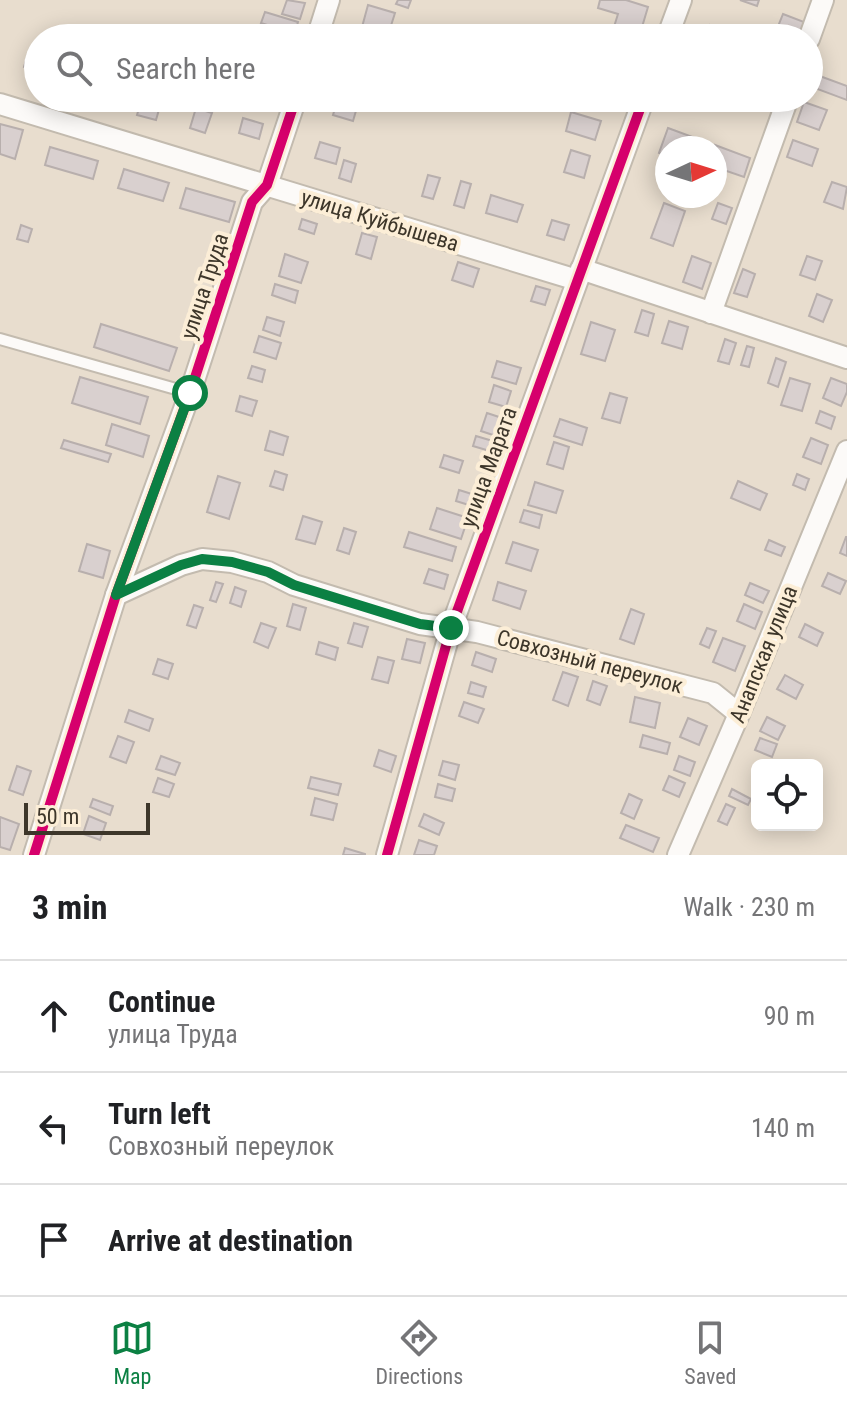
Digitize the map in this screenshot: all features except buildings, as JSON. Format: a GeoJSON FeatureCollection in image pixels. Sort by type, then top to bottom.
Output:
{"type":"FeatureCollection","features":[{"type":"Feature","properties":{"kind":"street"},"geometry":{"type":"LineString","coordinates":[[321,24],[329,0]]}},
{"type":"Feature","properties":{"kind":"street"},"geometry":{"type":"LineString","coordinates":[[672,24],[681,0]]}},
{"type":"Feature","properties":{"kind":"street"},"geometry":{"type":"LineString","coordinates":[[814,24],[823,0]]}},
{"type":"Feature","properties":{"kind":"street","name":"улица Куйбышева"},"geometry":{"type":"LineString","coordinates":[[0,104],[24,111]]}},
{"type":"Feature","properties":{"kind":"street","name":"улица Куйбышева"},"geometry":{"type":"LineString","coordinates":[[26,112],[711,313],[847,358]]}},
{"type":"Feature","properties":{"kind":"street","name":"улица Труда"},"geometry":{"type":"LineString","coordinates":[[34,855],[116,595],[190,393],[252,202],[267,185],[291,112]]}},
{"type":"Feature","properties":{"kind":"street","name":"улица Марата"},"geometry":{"type":"LineString","coordinates":[[387,855],[451,628],[639,112]]}},
{"type":"Feature","properties":{"kind":"street"},"geometry":{"type":"LineString","coordinates":[[711,313],[783,112]]}},
{"type":"Feature","properties":{"kind":"street","name":"Анапская улица"},"geometry":{"type":"LineString","coordinates":[[678,855],[847,451]]}},
{"type":"Feature","properties":{"kind":"street","name":"Совхозный переулок"},"geometry":{"type":"LineString","coordinates":[[116,595],[181,565],[202,559],[232,562],[268,572],[294,585],[420,624],[477,632],[713,693],[739,714]]}},
{"type":"Feature","properties":{"kind":"lane"},"geometry":{"type":"LineString","coordinates":[[0,339],[190,393]]}},
{"type":"Feature","properties":{"kind":"cycle path"},"geometry":{"type":"LineString","coordinates":[[34,855],[116,595],[190,393],[252,202],[267,185],[291,112]]}},
{"type":"Feature","properties":{"kind":"cycle path"},"geometry":{"type":"LineString","coordinates":[[387,855],[451,628],[639,112]]}},
{"type":"Feature","properties":{"kind":"route"},"geometry":{"type":"LineString","coordinates":[[190,393],[116,595],[152,576],[202,559],[232,562],[268,572],[294,585],[420,624],[451,628]]}}]}
